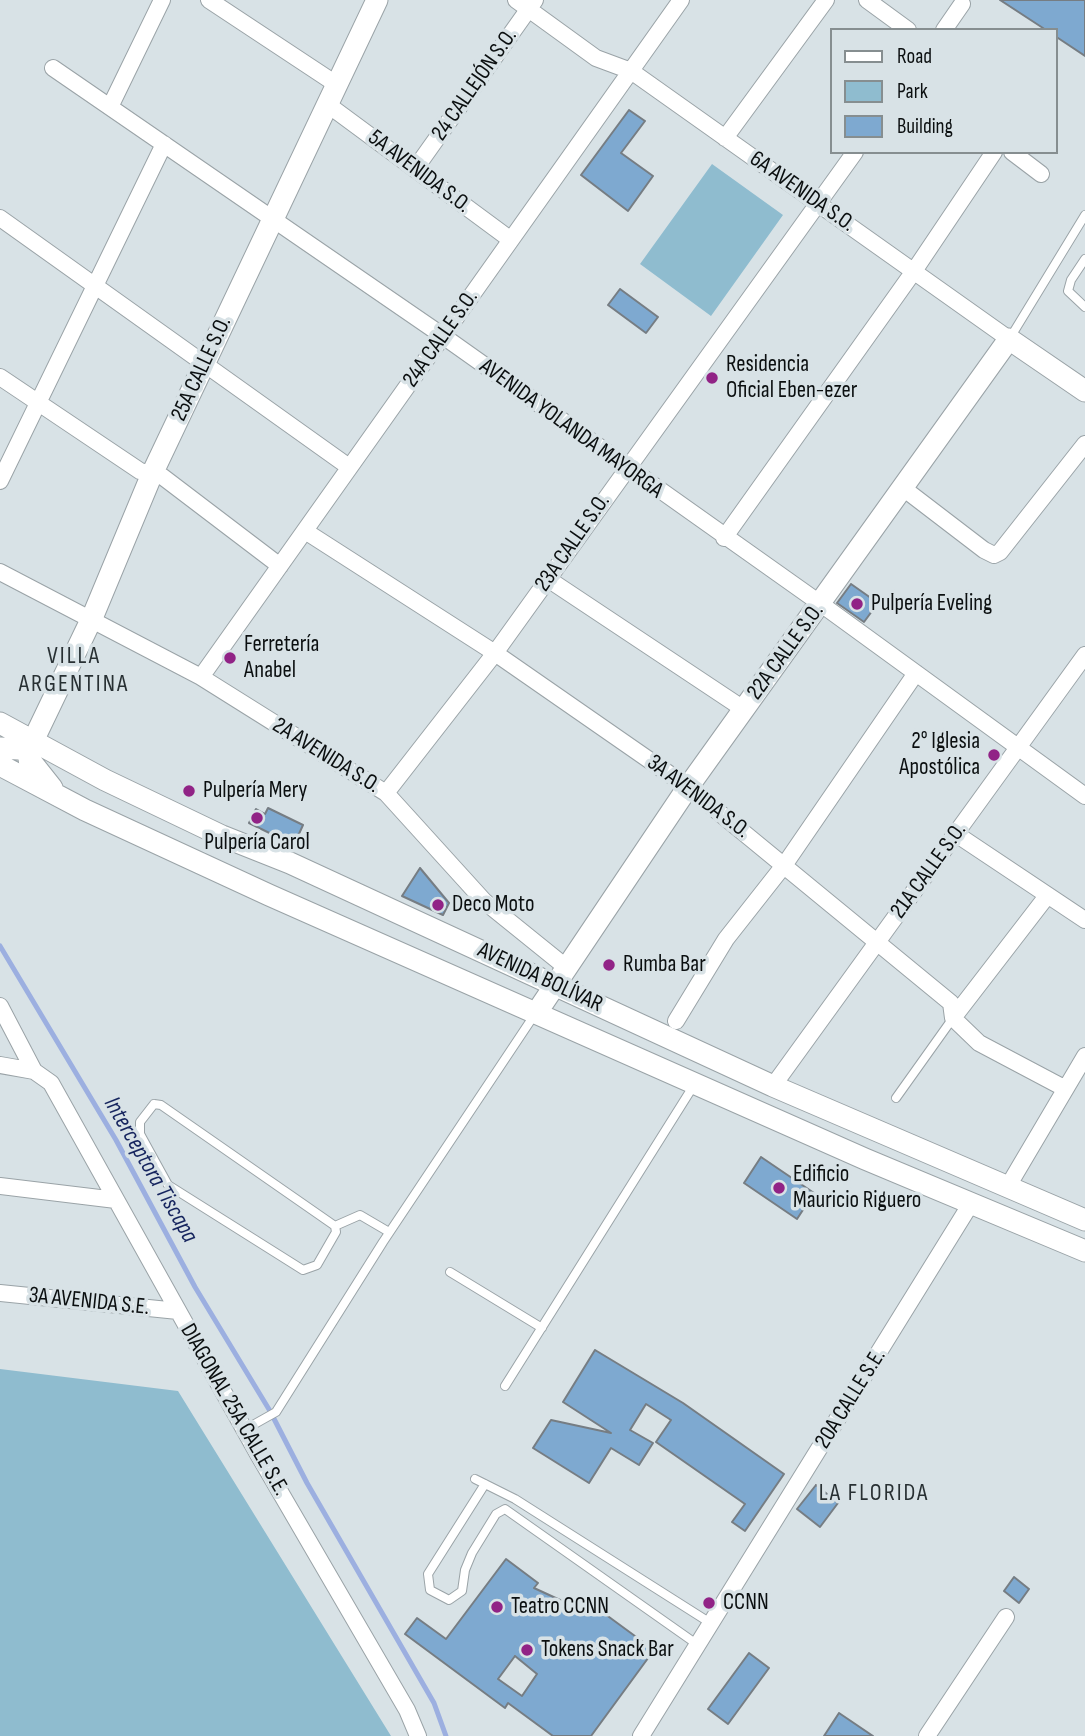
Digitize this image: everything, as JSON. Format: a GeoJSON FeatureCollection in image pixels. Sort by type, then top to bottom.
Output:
{"type":"FeatureCollection","features":[{"type":"Feature","properties":{"kind":"main road","name":"25A CALLE S.O."},"geometry":{"type":"LineString","coordinates":[[33,741],[92,618],[152,474],[377,0]]}},
{"type":"Feature","properties":{"kind":"main road","name":"6A AVENIDA S.O."},"geometry":{"type":"LineString","coordinates":[[1009,339],[1085,391]]}},
{"type":"Feature","properties":{"kind":"main road","name":"22A CALLE S.O."},"geometry":{"type":"LineString","coordinates":[[561,976],[688,787],[1009,339]]}},
{"type":"Feature","properties":{"kind":"main road","name":"AVENIDA BOLÍVAR"},"geometry":{"type":"LineString","coordinates":[[0,723],[105,780],[211,831],[561,976],[773,1086],[1085,1220]]}},
{"type":"Feature","properties":{"kind":"main road"},"geometry":{"type":"LineString","coordinates":[[0,748],[19,750],[33,741]]}},
{"type":"Feature","properties":{"kind":"main road"},"geometry":{"type":"LineString","coordinates":[[33,741],[29,759],[59,797]]}},
{"type":"Feature","properties":{"kind":"main road","name":"AVENIDA BOLÍVAR"},"geometry":{"type":"LineString","coordinates":[[0,765],[59,797],[269,895],[970,1205],[1085,1251]]}},
{"type":"Feature","properties":{"kind":"main road"},"geometry":{"type":"LineString","coordinates":[[537,1012],[561,976]]}},
{"type":"Feature","properties":{"kind":"street"},"geometry":{"type":"LineString","coordinates":[[110,107],[162,0]]}},
{"type":"Feature","properties":{"kind":"street"},"geometry":{"type":"LineString","coordinates":[[209,0],[336,84]]}},
{"type":"Feature","properties":{"kind":"street","name":"24A CALLE S.O."},"geometry":{"type":"LineString","coordinates":[[201,677],[681,0]]}},
{"type":"Feature","properties":{"kind":"street"},"geometry":{"type":"LineString","coordinates":[[725,138],[826,0]]}},
{"type":"Feature","properties":{"kind":"street"},"geometry":{"type":"LineString","coordinates":[[867,0],[905,28]]}},
{"type":"Feature","properties":{"kind":"street","name":"6A AVENIDA S.O."},"geometry":{"type":"LineString","coordinates":[[526,3],[596,58],[631,71],[1009,339]]}},
{"type":"Feature","properties":{"kind":"street","name":"24 CALLEJÓN S.O."},"geometry":{"type":"LineString","coordinates":[[415,169],[526,3]]}},
{"type":"Feature","properties":{"kind":"street"},"geometry":{"type":"LineString","coordinates":[[945,28],[962,4]]}},
{"type":"Feature","properties":{"kind":"street","name":"AVENIDA YOLANDA MAYORGA"},"geometry":{"type":"LineString","coordinates":[[53,68],[443,337],[821,604],[1085,796]]}},
{"type":"Feature","properties":{"kind":"street","name":"5A AVENIDA S.O."},"geometry":{"type":"LineString","coordinates":[[327,104],[511,240]]}},
{"type":"Feature","properties":{"kind":"street"},"geometry":{"type":"LineString","coordinates":[[0,481],[164,144]]}},
{"type":"Feature","properties":{"kind":"street","name":"23A CALLE S.O."},"geometry":{"type":"LineString","coordinates":[[386,793],[495,653],[854,154]]}},
{"type":"Feature","properties":{"kind":"street"},"geometry":{"type":"LineString","coordinates":[[724,538],[914,271],[993,154]]}},
{"type":"Feature","properties":{"kind":"street"},"geometry":{"type":"LineString","coordinates":[[1015,154],[1041,174]]}},
{"type":"Feature","properties":{"kind":"street"},"geometry":{"type":"LineString","coordinates":[[0,218],[349,467]]}},
{"type":"Feature","properties":{"kind":"street"},"geometry":{"type":"LineString","coordinates":[[0,377],[140,471],[163,477],[280,566]]}},
{"type":"Feature","properties":{"kind":"street"},"geometry":{"type":"LineString","coordinates":[[903,488],[994,555],[1000,552],[1085,444]]}},
{"type":"Feature","properties":{"kind":"street","name":"3A AVENIDA S.O."},"geometry":{"type":"LineString","coordinates":[[305,531],[495,653],[688,787],[951,1003],[953,1018],[979,1043],[1065,1088]]}},
{"type":"Feature","properties":{"kind":"street","name":"2A AVENIDA S.O."},"geometry":{"type":"LineString","coordinates":[[0,572],[201,677],[386,793],[484,901],[561,976]]}},
{"type":"Feature","properties":{"kind":"street"},"geometry":{"type":"LineString","coordinates":[[548,579],[745,710]]}},
{"type":"Feature","properties":{"kind":"street","name":"21A CALLE S.O."},"geometry":{"type":"LineString","coordinates":[[773,1086],[1085,655]]}},
{"type":"Feature","properties":{"kind":"street"},"geometry":{"type":"LineString","coordinates":[[676,1021],[726,939],[785,864],[916,673]]}},
{"type":"Feature","properties":{"kind":"street"},"geometry":{"type":"LineString","coordinates":[[956,834],[1085,920]]}},
{"type":"Feature","properties":{"kind":"street"},"geometry":{"type":"LineString","coordinates":[[953,1018],[1047,896]]}},
{"type":"Feature","properties":{"kind":"street"},"geometry":{"type":"LineString","coordinates":[[0,1006],[34,1071]]}},
{"type":"Feature","properties":{"kind":"street"},"geometry":{"type":"LineString","coordinates":[[1007,1188],[1065,1088],[1080,1076],[1085,1056]]}},
{"type":"Feature","properties":{"kind":"street"},"geometry":{"type":"LineString","coordinates":[[0,1065],[34,1071]]}},
{"type":"Feature","properties":{"kind":"street","name":"DIAGONAL 25A CALLE S.E."},"geometry":{"type":"LineString","coordinates":[[34,1071],[51,1083],[244,1430],[387,1674],[418,1736]]}},
{"type":"Feature","properties":{"kind":"street"},"geometry":{"type":"LineString","coordinates":[[0,1186],[116,1200]]}},
{"type":"Feature","properties":{"kind":"street","name":"20A CALLE S.E."},"geometry":{"type":"LineString","coordinates":[[641,1736],[970,1205]]}},
{"type":"Feature","properties":{"kind":"street","name":"3A AVENIDA S.E."},"geometry":{"type":"LineString","coordinates":[[0,1293],[178,1311]]}},
{"type":"Feature","properties":{"kind":"street"},"geometry":{"type":"LineString","coordinates":[[927,1736],[1006,1617]]}},
{"type":"Feature","properties":{"kind":"lane"},"geometry":{"type":"LineString","coordinates":[[1009,339],[1030,310],[1043,280],[1085,215]]}},
{"type":"Feature","properties":{"kind":"lane"},"geometry":{"type":"LineString","coordinates":[[1085,259],[1071,279],[1068,291],[1085,307]]}},
{"type":"Feature","properties":{"kind":"lane"},"geometry":{"type":"LineString","coordinates":[[244,1430],[276,1412],[389,1232],[537,1012]]}},
{"type":"Feature","properties":{"kind":"lane"},"geometry":{"type":"LineString","coordinates":[[897,1098],[953,1018]]}},
{"type":"Feature","properties":{"kind":"lane"},"geometry":{"type":"LineString","coordinates":[[505,1386],[695,1082]]}},
{"type":"Feature","properties":{"kind":"lane"},"geometry":{"type":"LineString","coordinates":[[154,1104],[161,1105],[335,1226],[335,1232],[317,1265],[303,1270],[168,1185],[140,1134],[145,1111],[154,1104]]}},
{"type":"Feature","properties":{"kind":"lane"},"geometry":{"type":"LineString","coordinates":[[335,1226],[360,1215],[389,1232]]}},
{"type":"Feature","properties":{"kind":"lane"},"geometry":{"type":"LineString","coordinates":[[450,1272],[542,1328]]}},
{"type":"Feature","properties":{"kind":"lane"},"geometry":{"type":"LineString","coordinates":[[475,1479],[515,1499],[712,1624]]}},
{"type":"Feature","properties":{"kind":"lane"},"geometry":{"type":"LineString","coordinates":[[485,1484],[428,1574],[430,1590],[449,1600],[462,1591],[465,1570],[472,1553],[496,1514],[505,1509],[698,1645]]}},
{"type":"Feature","properties":{"kind":"green space"},"geometry":{"type":"Polygon","coordinates":[[[712,164],[783,215],[711,316],[640,264],[712,164]]]}},
{"type":"Feature","properties":{"kind":"green space"},"geometry":{"type":"Polygon","coordinates":[[[0,1369],[178,1391],[391,1736],[0,1736],[0,1369]]]}},
{"type":"Feature","properties":{"kind":"building"},"geometry":{"type":"Polygon","coordinates":[[[1000,0],[1085,0],[1085,56],[1057,37],[1057,28],[1043,28],[1000,0]]]}},
{"type":"Feature","properties":{"kind":"building"},"geometry":{"type":"Polygon","coordinates":[[[629,110],[645,121],[621,153],[653,176],[628,211],[581,175],[629,110]]]}},
{"type":"Feature","properties":{"kind":"building"},"geometry":{"type":"Polygon","coordinates":[[[620,289],[658,317],[646,333],[608,305],[620,289]]]}},
{"type":"Feature","properties":{"kind":"building","name":"Pulpería Eveling"},"geometry":{"type":"Polygon","coordinates":[[[851,584],[878,603],[864,622],[837,603],[851,584]]]}},
{"type":"Feature","properties":{"kind":"building"},"geometry":{"type":"Polygon","coordinates":[[[268,808],[303,825],[294,845],[249,823],[256,809],[265,814],[268,808]]]}},
{"type":"Feature","properties":{"kind":"building"},"geometry":{"type":"Polygon","coordinates":[[[420,868],[449,903],[443,915],[402,896],[420,868]]]}},
{"type":"Feature","properties":{"kind":"building","name":"Edificio Mauricio Riguero"},"geometry":{"type":"Polygon","coordinates":[[[761,1157],[814,1193],[797,1219],[744,1183],[761,1157]]]}},
{"type":"Feature","properties":{"kind":"building"},"geometry":{"type":"Polygon","coordinates":[[[595,1350],[683,1403],[784,1474],[745,1531],[732,1522],[745,1504],[656,1442],[671,1420],[646,1404],[630,1430],[653,1443],[639,1465],[611,1448],[589,1483],[533,1448],[551,1420],[611,1433],[563,1402],[595,1350]]]}},
{"type":"Feature","properties":{"kind":"building"},"geometry":{"type":"Polygon","coordinates":[[[816,1485],[838,1503],[820,1527],[797,1509],[816,1485]]]}},
{"type":"Feature","properties":{"kind":"building"},"geometry":{"type":"Polygon","coordinates":[[[506,1559],[538,1583],[534,1588],[584,1611],[590,1603],[654,1650],[591,1736],[553,1736],[508,1703],[505,1708],[405,1634],[417,1618],[446,1639],[506,1559]],[[515,1656],[498,1679],[522,1696],[537,1674],[515,1656]]]}},
{"type":"Feature","properties":{"kind":"building"},"geometry":{"type":"Polygon","coordinates":[[[1014,1577],[1029,1589],[1019,1603],[1004,1591],[1014,1577]]]}},
{"type":"Feature","properties":{"kind":"building"},"geometry":{"type":"Polygon","coordinates":[[[749,1653],[769,1668],[728,1724],[708,1709],[749,1653]]]}},
{"type":"Feature","properties":{"kind":"building"},"geometry":{"type":"Polygon","coordinates":[[[839,1713],[873,1736],[824,1736],[839,1713]]]}},
{"type":"Feature","properties":{"kind":"waterway","name":"Interceptora Tiscapa"},"geometry":{"type":"LineString","coordinates":[[0,946],[116,1140],[195,1287],[270,1411],[307,1483],[434,1703],[446,1736]]}},
{"type":"Feature","properties":{"kind":"place","name":"Residencia Oficial Eben-ezer"},"geometry":{"type":"Point","coordinates":[712,378]}},
{"type":"Feature","properties":{"kind":"place","name":"Pulpería Eveling"},"geometry":{"type":"Point","coordinates":[857,604]}},
{"type":"Feature","properties":{"kind":"place","name":"Ferretería Anabel"},"geometry":{"type":"Point","coordinates":[230,658]}},
{"type":"Feature","properties":{"kind":"place","name":"2° Iglesia Apostólica"},"geometry":{"type":"Point","coordinates":[994,755]}},
{"type":"Feature","properties":{"kind":"place","name":"Pulpería Mery"},"geometry":{"type":"Point","coordinates":[189,791]}},
{"type":"Feature","properties":{"kind":"place","name":"Pulpería Carol"},"geometry":{"type":"Point","coordinates":[257,818]}},
{"type":"Feature","properties":{"kind":"place","name":"Deco Moto"},"geometry":{"type":"Point","coordinates":[438,905]}},
{"type":"Feature","properties":{"kind":"place","name":"Rumba Bar"},"geometry":{"type":"Point","coordinates":[609,965]}},
{"type":"Feature","properties":{"kind":"place","name":"Edificio Mauricio Riguero"},"geometry":{"type":"Point","coordinates":[779,1188]}},
{"type":"Feature","properties":{"kind":"place","name":"CCNN"},"geometry":{"type":"Point","coordinates":[709,1603]}},
{"type":"Feature","properties":{"kind":"place","name":"Teatro CCNN"},"geometry":{"type":"Point","coordinates":[497,1607]}},
{"type":"Feature","properties":{"kind":"place","name":"Tokens Snack Bar"},"geometry":{"type":"Point","coordinates":[527,1650]}},
{"type":"Feature","properties":{"kind":"district","name":"VILLA ARGENTINA"},"geometry":{"type":"Point","coordinates":[74,671]}},
{"type":"Feature","properties":{"kind":"district","name":"LA FLORIDA"},"geometry":{"type":"Point","coordinates":[874,1494]}}]}
